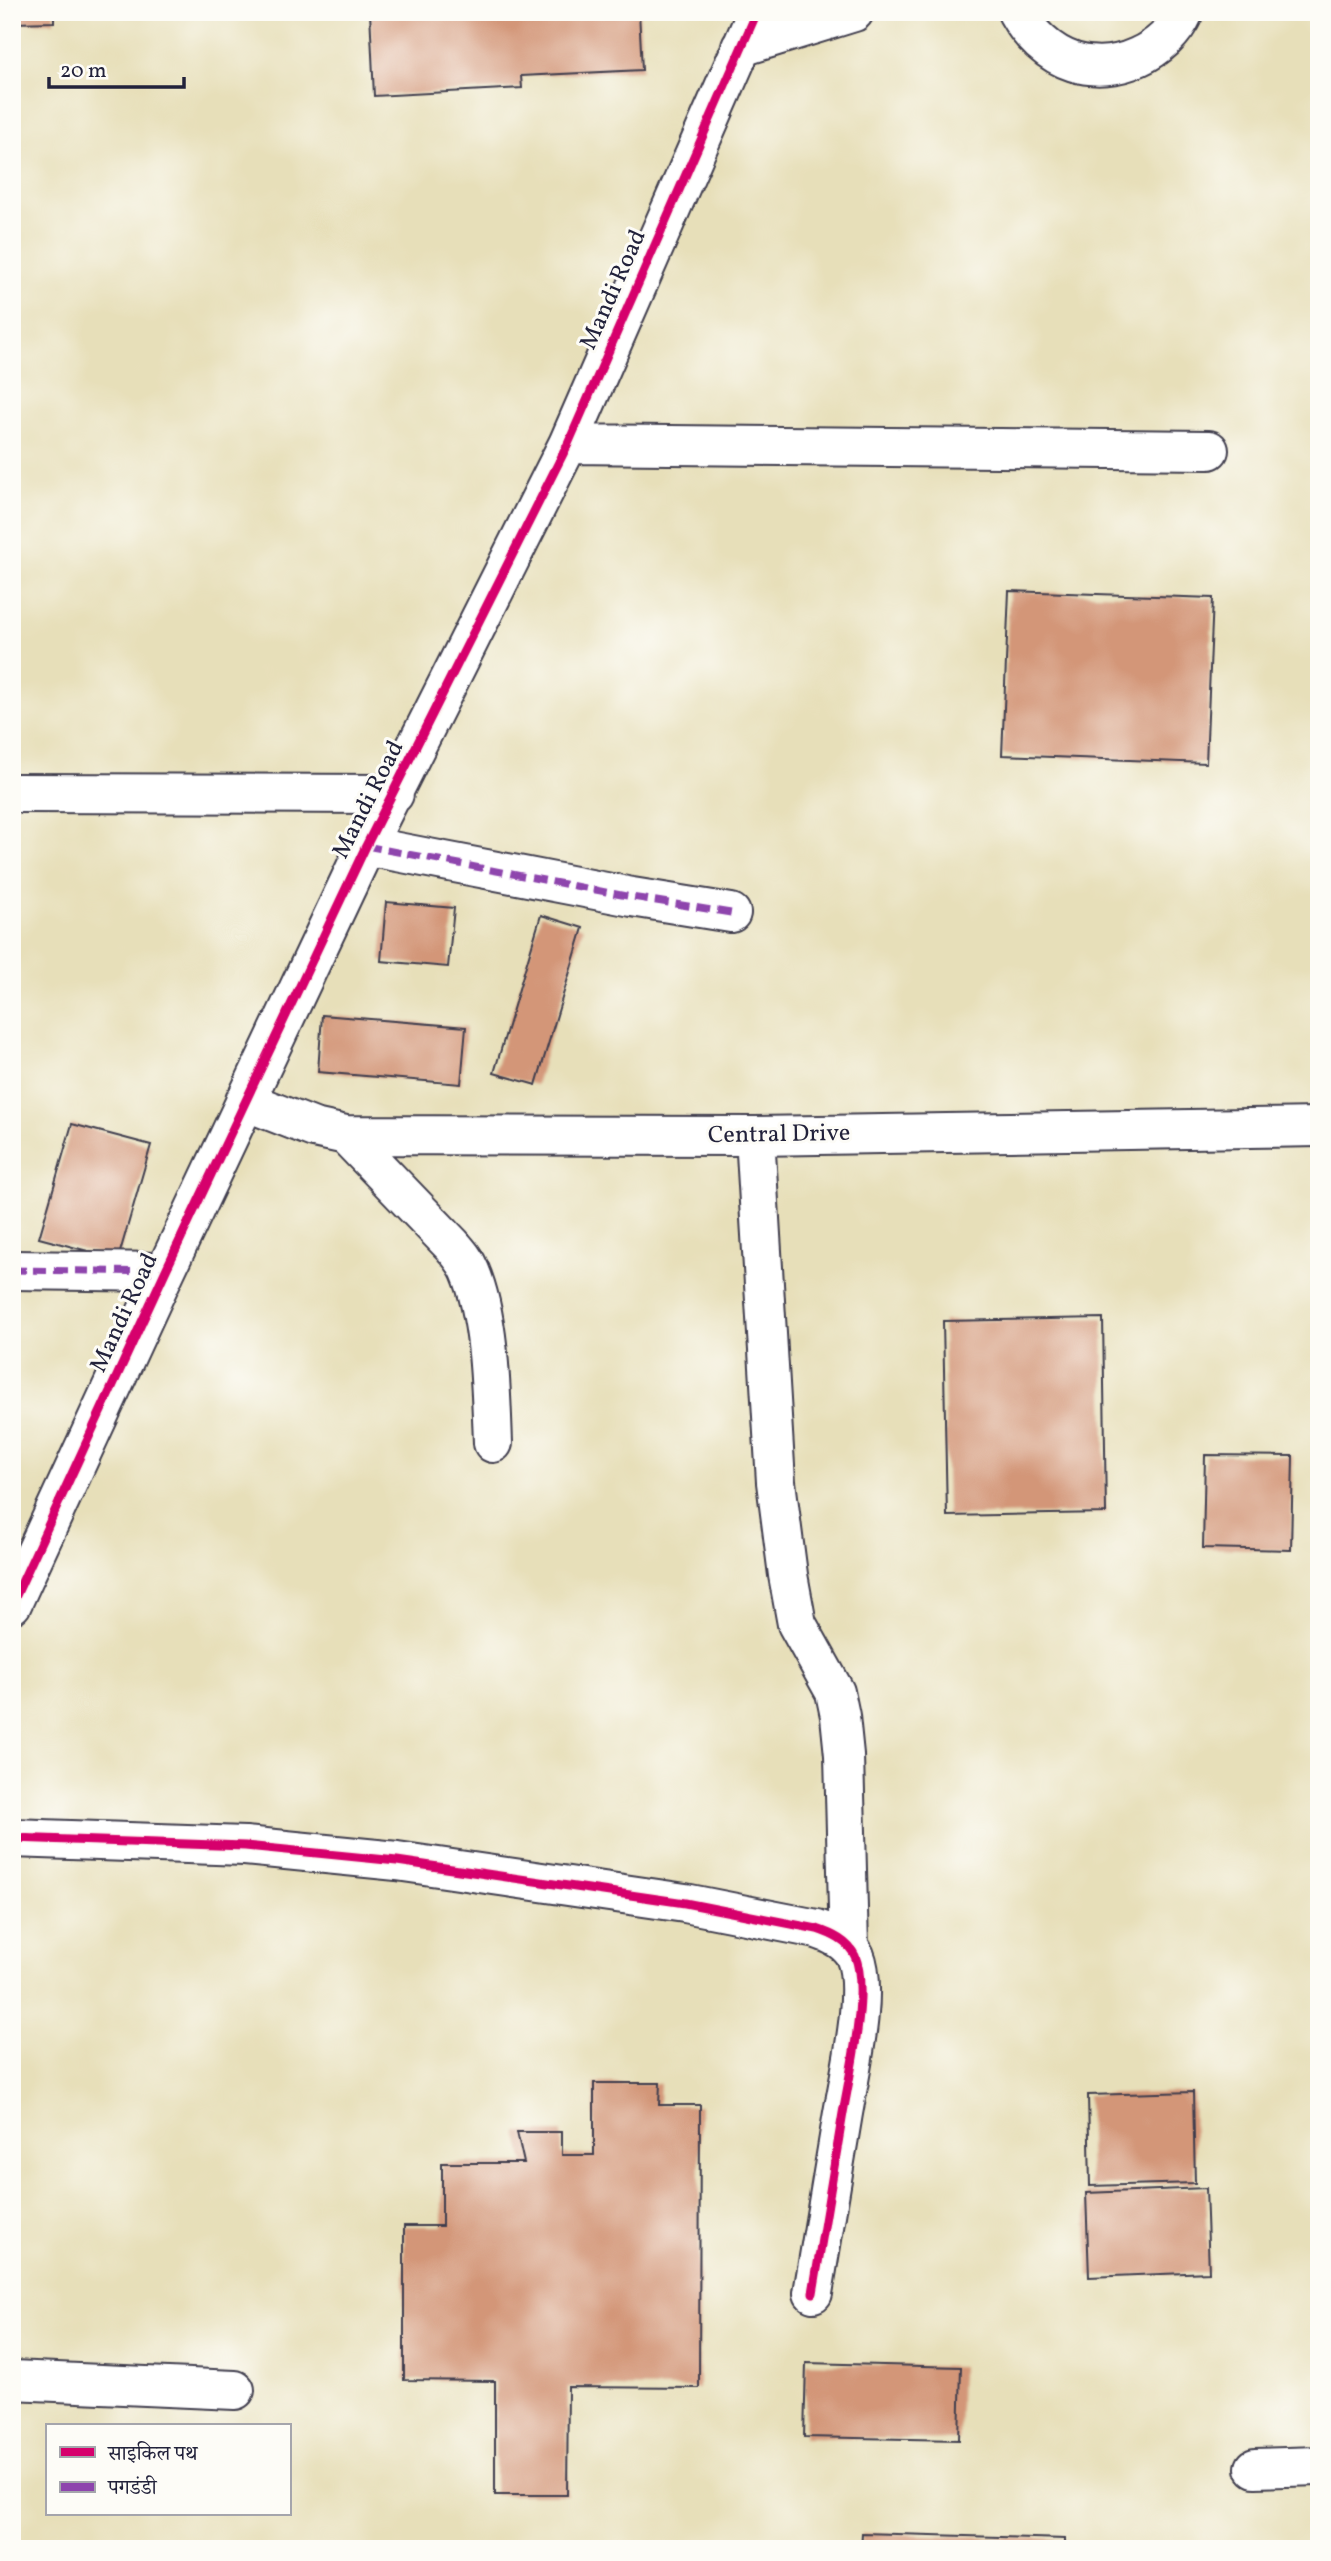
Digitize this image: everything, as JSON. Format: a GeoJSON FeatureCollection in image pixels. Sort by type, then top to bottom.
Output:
{"type":"FeatureCollection","features":[{"type":"Feature","properties":{"kind":"street","name":"Mandi Road"},"geometry":{"type":"LineString","coordinates":[[12,1604],[366,846],[568,444],[757,12]]}},
{"type":"Feature","properties":{"kind":"street"},"geometry":{"type":"LineString","coordinates":[[741,47],[855,12]]}},
{"type":"Feature","properties":{"kind":"street"},"geometry":{"type":"LineString","coordinates":[[1017,12],[1025,27],[1047,48],[1073,62],[1103,66],[1133,60],[1159,45],[1180,23],[1184,12]]}},
{"type":"Feature","properties":{"kind":"street"},"geometry":{"type":"LineString","coordinates":[[568,444],[1209,450]]}},
{"type":"Feature","properties":{"kind":"street"},"geometry":{"type":"LineString","coordinates":[[12,793],[394,794]]}},
{"type":"Feature","properties":{"kind":"street"},"geometry":{"type":"LineString","coordinates":[[366,846],[632,897],[731,913]]}},
{"type":"Feature","properties":{"kind":"street","name":"Central Drive"},"geometry":{"type":"LineString","coordinates":[[246,1101],[314,1128],[346,1135],[755,1136],[1319,1127]]}},
{"type":"Feature","properties":{"kind":"street"},"geometry":{"type":"LineString","coordinates":[[346,1135],[452,1245],[471,1272],[482,1316],[491,1392],[493,1443]]}},
{"type":"Feature","properties":{"kind":"street"},"geometry":{"type":"LineString","coordinates":[[755,1136],[776,1482],[797,1624],[835,1692],[840,1716],[844,1755],[849,1947]]}},
{"type":"Feature","properties":{"kind":"street"},"geometry":{"type":"LineString","coordinates":[[12,1270],[165,1272]]}},
{"type":"Feature","properties":{"kind":"street"},"geometry":{"type":"LineString","coordinates":[[12,1838],[245,1846],[397,1861],[685,1903],[817,1929],[834,1935],[849,1947],[855,1956],[860,1976],[856,2028],[813,2293]]}},
{"type":"Feature","properties":{"kind":"street"},"geometry":{"type":"LineString","coordinates":[[12,2379],[235,2390]]}},
{"type":"Feature","properties":{"kind":"street"},"geometry":{"type":"LineString","coordinates":[[1255,2468],[1319,2466]]}},
{"type":"Feature","properties":{"kind":"building"},"geometry":{"type":"Polygon","coordinates":[[[12,12],[54,12],[54,22],[12,23],[12,12]]]}},
{"type":"Feature","properties":{"kind":"building"},"geometry":{"type":"Polygon","coordinates":[[[370,12],[639,12],[642,70],[521,76],[522,88],[374,96],[370,12]]]}},
{"type":"Feature","properties":{"kind":"building"},"geometry":{"type":"Polygon","coordinates":[[[1009,591],[1213,598],[1206,763],[1002,755],[1009,591]]]}},
{"type":"Feature","properties":{"kind":"building"},"geometry":{"type":"Polygon","coordinates":[[[386,902],[454,908],[448,967],[381,961],[386,902]]]}},
{"type":"Feature","properties":{"kind":"building"},"geometry":{"type":"Polygon","coordinates":[[[541,915],[583,928],[536,1085],[494,1073],[541,915]]]}},
{"type":"Feature","properties":{"kind":"building"},"geometry":{"type":"Polygon","coordinates":[[[322,1015],[466,1027],[461,1084],[318,1072],[322,1015]]]}},
{"type":"Feature","properties":{"kind":"building"},"geometry":{"type":"Polygon","coordinates":[[[72,1124],[151,1145],[118,1259],[39,1238],[72,1124]]]}},
{"type":"Feature","properties":{"kind":"building"},"geometry":{"type":"Polygon","coordinates":[[[1103,1318],[1106,1513],[947,1516],[943,1321],[1103,1318]]]}},
{"type":"Feature","properties":{"kind":"building"},"geometry":{"type":"Polygon","coordinates":[[[1205,1455],[1293,1456],[1291,1550],[1203,1548],[1205,1455]]]}},
{"type":"Feature","properties":{"kind":"building"},"geometry":{"type":"Polygon","coordinates":[[[594,2083],[660,2083],[659,2105],[700,2105],[699,2388],[568,2387],[567,2495],[495,2495],[495,2381],[404,2380],[404,2226],[442,2226],[442,2163],[524,2163],[517,2132],[562,2132],[562,2155],[594,2155],[594,2083]]]}},
{"type":"Feature","properties":{"kind":"building"},"geometry":{"type":"Polygon","coordinates":[[[1193,2092],[1195,2183],[1090,2186],[1088,2095],[1193,2092]]]}},
{"type":"Feature","properties":{"kind":"building"},"geometry":{"type":"Polygon","coordinates":[[[1206,2188],[1209,2272],[1089,2277],[1086,2193],[1206,2188]]]}},
{"type":"Feature","properties":{"kind":"building"},"geometry":{"type":"Polygon","coordinates":[[[806,2363],[961,2367],[959,2440],[804,2437],[806,2363]]]}},
{"type":"Feature","properties":{"kind":"building"},"geometry":{"type":"Polygon","coordinates":[[[862,2533],[1065,2539],[1065,2549],[861,2549],[862,2533]]]}},
{"type":"Feature","properties":{"kind":"marked path"},"geometry":{"type":"LineString","coordinates":[[366,846],[632,897],[731,913]]}},
{"type":"Feature","properties":{"kind":"marked path"},"geometry":{"type":"LineString","coordinates":[[12,1270],[165,1272]]}},
{"type":"Feature","properties":{"kind":"cycle path"},"geometry":{"type":"LineString","coordinates":[[12,1604],[366,846],[568,444],[757,12]]}},
{"type":"Feature","properties":{"kind":"cycle path"},"geometry":{"type":"LineString","coordinates":[[12,1838],[245,1846],[397,1861],[685,1903],[817,1929],[839,1939],[855,1956],[859,1971],[859,2013],[813,2293]]}}]}
